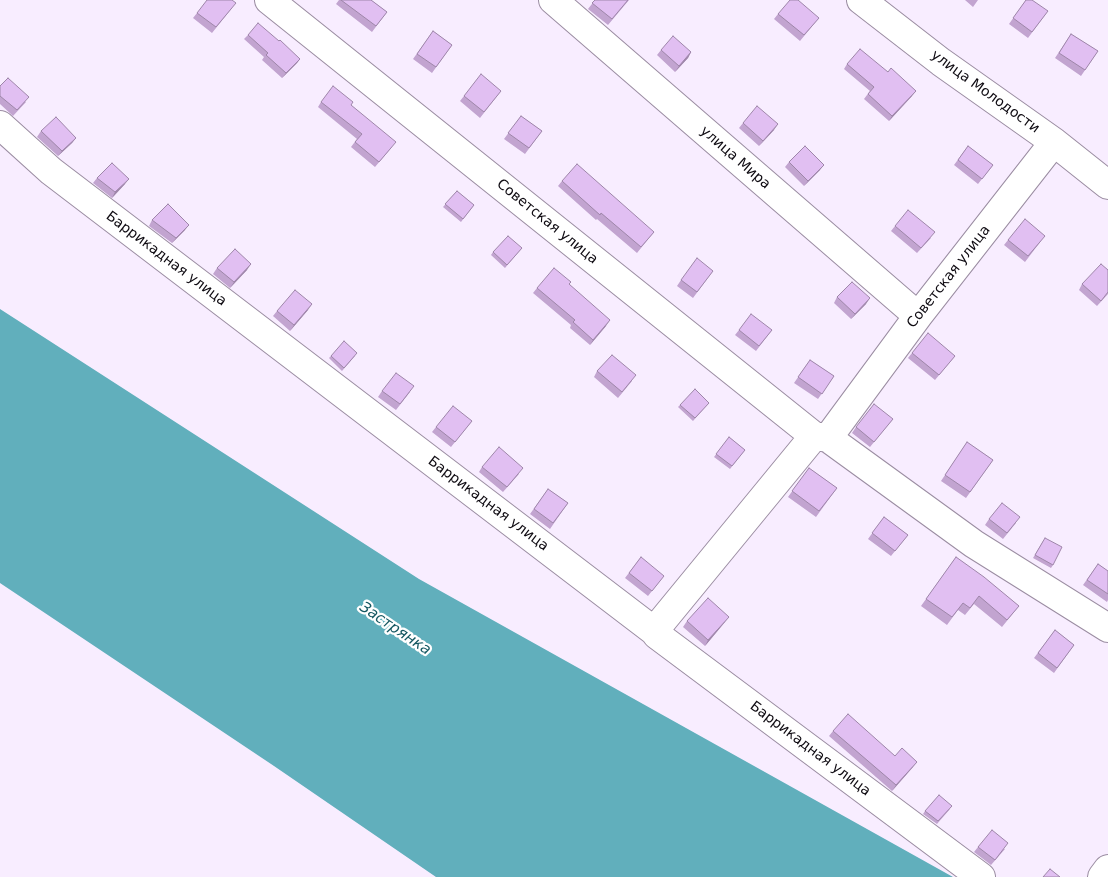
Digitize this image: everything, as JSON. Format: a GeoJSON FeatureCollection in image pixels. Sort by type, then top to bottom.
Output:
{"type":"FeatureCollection","features":[{"type":"Feature","properties":{"kind":"street","name":"Советская улица"},"geometry":{"type":"LineString","coordinates":[[269,0],[821,437],[974,544],[1108,628]]}},
{"type":"Feature","properties":{"kind":"street","name":"улица Мира"},"geometry":{"type":"LineString","coordinates":[[553,0],[918,316]]}},
{"type":"Feature","properties":{"kind":"street","name":"улица Молодости"},"geometry":{"type":"LineString","coordinates":[[861,0],[941,62],[1054,142],[1108,184]]}},
{"type":"Feature","properties":{"kind":"street","name":"Баррикадная улица"},"geometry":{"type":"LineString","coordinates":[[0,125],[50,171],[657,635],[981,877]]}},
{"type":"Feature","properties":{"kind":"street","name":"Советская улица"},"geometry":{"type":"LineString","coordinates":[[821,437],[1054,142]]}},
{"type":"Feature","properties":{"kind":"street"},"geometry":{"type":"LineString","coordinates":[[654,631],[821,437]]}},
{"type":"Feature","properties":{"kind":"street"},"geometry":{"type":"LineString","coordinates":[[1102,877],[1108,869]]}},
{"type":"Feature","properties":{"kind":"water","name":"Застрянка"},"geometry":{"type":"Polygon","coordinates":[[[0,309],[419,579],[953,877],[436,877],[0,583],[0,309]]]}},
{"type":"Feature","properties":{"kind":"building"},"geometry":{"type":"Polygon","coordinates":[[[207,0],[232,0],[236,3],[216,27],[197,13],[207,0]]]}},
{"type":"Feature","properties":{"kind":"building"},"geometry":{"type":"Polygon","coordinates":[[[341,0],[371,0],[387,12],[376,26],[341,0]]]}},
{"type":"Feature","properties":{"kind":"building"},"geometry":{"type":"Polygon","coordinates":[[[595,0],[628,0],[612,19],[592,3],[595,0]]]}},
{"type":"Feature","properties":{"kind":"building"},"geometry":{"type":"Polygon","coordinates":[[[790,0],[798,0],[819,18],[804,35],[778,14],[790,0]]]}},
{"type":"Feature","properties":{"kind":"building"},"geometry":{"type":"Polygon","coordinates":[[[1026,0],[1032,0],[1048,11],[1032,32],[1013,18],[1026,0]]]}},
{"type":"Feature","properties":{"kind":"building"},"geometry":{"type":"Polygon","coordinates":[[[258,23],[300,59],[286,73],[248,35],[258,23]]]}},
{"type":"Feature","properties":{"kind":"building"},"geometry":{"type":"Polygon","coordinates":[[[433,31],[452,45],[436,67],[417,54],[433,31]]]}},
{"type":"Feature","properties":{"kind":"building"},"geometry":{"type":"Polygon","coordinates":[[[1071,34],[1098,51],[1085,70],[1059,53],[1071,34]]]}},
{"type":"Feature","properties":{"kind":"building"},"geometry":{"type":"Polygon","coordinates":[[[673,36],[691,52],[679,66],[661,50],[673,36]]]}},
{"type":"Feature","properties":{"kind":"building"},"geometry":{"type":"Polygon","coordinates":[[[860,49],[888,72],[891,68],[916,91],[892,116],[868,94],[874,87],[847,64],[860,49]]]}},
{"type":"Feature","properties":{"kind":"building"},"geometry":{"type":"Polygon","coordinates":[[[481,74],[501,91],[484,112],[464,96],[481,74]]]}},
{"type":"Feature","properties":{"kind":"building"},"geometry":{"type":"Polygon","coordinates":[[[8,78],[29,97],[17,110],[0,96],[0,86],[8,78]]]}},
{"type":"Feature","properties":{"kind":"building"},"geometry":{"type":"Polygon","coordinates":[[[333,86],[353,102],[351,105],[396,142],[379,162],[355,142],[362,134],[321,102],[333,86]]]}},
{"type":"Feature","properties":{"kind":"building"},"geometry":{"type":"Polygon","coordinates":[[[757,106],[778,124],[763,141],[743,123],[757,106]]]}},
{"type":"Feature","properties":{"kind":"building"},"geometry":{"type":"Polygon","coordinates":[[[521,116],[542,131],[529,148],[508,133],[521,116]]]}},
{"type":"Feature","properties":{"kind":"building"},"geometry":{"type":"Polygon","coordinates":[[[56,117],[76,138],[62,151],[41,131],[56,117]]]}},
{"type":"Feature","properties":{"kind":"building"},"geometry":{"type":"Polygon","coordinates":[[[805,146],[824,165],[808,181],[789,162],[805,146]]]}},
{"type":"Feature","properties":{"kind":"building"},"geometry":{"type":"Polygon","coordinates":[[[968,146],[993,165],[982,179],[958,160],[968,146]]]}},
{"type":"Feature","properties":{"kind":"building"},"geometry":{"type":"Polygon","coordinates":[[[112,163],[129,179],[115,192],[97,178],[112,163]]]}},
{"type":"Feature","properties":{"kind":"building"},"geometry":{"type":"Polygon","coordinates":[[[577,164],[654,232],[641,247],[601,213],[600,215],[562,181],[577,164]]]}},
{"type":"Feature","properties":{"kind":"building"},"geometry":{"type":"Polygon","coordinates":[[[457,191],[474,205],[463,219],[445,204],[457,191]]]}},
{"type":"Feature","properties":{"kind":"building"},"geometry":{"type":"Polygon","coordinates":[[[168,204],[189,225],[176,238],[152,220],[168,204]]]}},
{"type":"Feature","properties":{"kind":"building"},"geometry":{"type":"Polygon","coordinates":[[[908,210],[935,232],[921,248],[895,226],[908,210]]]}},
{"type":"Feature","properties":{"kind":"building"},"geometry":{"type":"Polygon","coordinates":[[[1025,219],[1045,236],[1028,256],[1008,240],[1025,219]]]}},
{"type":"Feature","properties":{"kind":"building"},"geometry":{"type":"Polygon","coordinates":[[[508,236],[522,248],[507,265],[493,252],[508,236]]]}},
{"type":"Feature","properties":{"kind":"building"},"geometry":{"type":"Polygon","coordinates":[[[235,249],[251,264],[234,282],[217,268],[235,249]]]}},
{"type":"Feature","properties":{"kind":"building"},"geometry":{"type":"Polygon","coordinates":[[[697,258],[713,271],[697,292],[681,280],[697,258]]]}},
{"type":"Feature","properties":{"kind":"building"},"geometry":{"type":"Polygon","coordinates":[[[1101,264],[1108,270],[1108,292],[1101,301],[1082,284],[1101,264]]]}},
{"type":"Feature","properties":{"kind":"building"},"geometry":{"type":"Polygon","coordinates":[[[554,268],[571,282],[569,284],[610,320],[593,340],[573,322],[575,320],[537,288],[554,268]]]}},
{"type":"Feature","properties":{"kind":"building"},"geometry":{"type":"Polygon","coordinates":[[[852,282],[870,298],[855,314],[837,297],[852,282]]]}},
{"type":"Feature","properties":{"kind":"building"},"geometry":{"type":"Polygon","coordinates":[[[295,290],[312,304],[294,325],[277,311],[295,290]]]}},
{"type":"Feature","properties":{"kind":"building"},"geometry":{"type":"Polygon","coordinates":[[[751,314],[772,330],[759,346],[739,330],[751,314]]]}},
{"type":"Feature","properties":{"kind":"building"},"geometry":{"type":"Polygon","coordinates":[[[928,333],[955,356],[939,375],[912,353],[928,333]]]}},
{"type":"Feature","properties":{"kind":"building"},"geometry":{"type":"Polygon","coordinates":[[[344,341],[357,353],[344,368],[331,356],[344,341]]]}},
{"type":"Feature","properties":{"kind":"building"},"geometry":{"type":"Polygon","coordinates":[[[612,355],[636,375],[622,392],[597,371],[612,355]]]}},
{"type":"Feature","properties":{"kind":"building"},"geometry":{"type":"Polygon","coordinates":[[[810,360],[834,376],[822,394],[798,377],[810,360]]]}},
{"type":"Feature","properties":{"kind":"building"},"geometry":{"type":"Polygon","coordinates":[[[396,373],[414,386],[400,404],[382,391],[396,373]]]}},
{"type":"Feature","properties":{"kind":"building"},"geometry":{"type":"Polygon","coordinates":[[[695,389],[709,403],[695,418],[680,405],[695,389]]]}},
{"type":"Feature","properties":{"kind":"building"},"geometry":{"type":"Polygon","coordinates":[[[874,404],[893,419],[874,442],[856,427],[874,404]]]}},
{"type":"Feature","properties":{"kind":"building"},"geometry":{"type":"Polygon","coordinates":[[[453,406],[472,421],[455,442],[436,427],[453,406]]]}},
{"type":"Feature","properties":{"kind":"building"},"geometry":{"type":"Polygon","coordinates":[[[729,437],[745,450],[732,466],[716,454],[729,437]]]}},
{"type":"Feature","properties":{"kind":"building"},"geometry":{"type":"Polygon","coordinates":[[[967,442],[993,460],[970,492],[945,475],[967,442]]]}},
{"type":"Feature","properties":{"kind":"building"},"geometry":{"type":"Polygon","coordinates":[[[499,447],[523,468],[507,487],[482,467],[499,447]]]}},
{"type":"Feature","properties":{"kind":"building"},"geometry":{"type":"Polygon","coordinates":[[[809,468],[837,488],[819,511],[792,491],[809,468]]]}},
{"type":"Feature","properties":{"kind":"building"},"geometry":{"type":"Polygon","coordinates":[[[548,489],[568,503],[553,523],[534,509],[548,489]]]}},
{"type":"Feature","properties":{"kind":"building"},"geometry":{"type":"Polygon","coordinates":[[[1002,503],[1020,517],[1007,533],[989,519],[1002,503]]]}},
{"type":"Feature","properties":{"kind":"building"},"geometry":{"type":"Polygon","coordinates":[[[884,517],[908,535],[895,551],[872,533],[884,517]]]}},
{"type":"Feature","properties":{"kind":"building"},"geometry":{"type":"Polygon","coordinates":[[[1045,538],[1062,547],[1053,565],[1035,555],[1045,538]]]}},
{"type":"Feature","properties":{"kind":"building"},"geometry":{"type":"Polygon","coordinates":[[[641,557],[664,576],[652,591],[629,573],[641,557]]]}},
{"type":"Feature","properties":{"kind":"building"},"geometry":{"type":"Polygon","coordinates":[[[956,557],[1019,606],[1007,620],[979,596],[970,608],[963,603],[952,617],[926,599],[956,557]]]}},
{"type":"Feature","properties":{"kind":"building"},"geometry":{"type":"Polygon","coordinates":[[[1098,564],[1108,571],[1108,594],[1087,580],[1098,564]]]}},
{"type":"Feature","properties":{"kind":"building"},"geometry":{"type":"Polygon","coordinates":[[[708,598],[729,617],[708,640],[687,621],[708,598]]]}},
{"type":"Feature","properties":{"kind":"building"},"geometry":{"type":"Polygon","coordinates":[[[1055,630],[1074,645],[1057,668],[1038,653],[1055,630]]]}},
{"type":"Feature","properties":{"kind":"building"},"geometry":{"type":"Polygon","coordinates":[[[848,714],[895,756],[902,748],[917,762],[896,785],[833,731],[848,714]]]}},
{"type":"Feature","properties":{"kind":"building"},"geometry":{"type":"Polygon","coordinates":[[[939,795],[952,806],[938,821],[925,811],[939,795]]]}},
{"type":"Feature","properties":{"kind":"building"},"geometry":{"type":"Polygon","coordinates":[[[992,830],[1008,843],[995,860],[978,847],[992,830]]]}},
{"type":"Feature","properties":{"kind":"building"},"geometry":{"type":"Polygon","coordinates":[[[1050,869],[1060,877],[1043,877],[1050,869]]]}}]}
